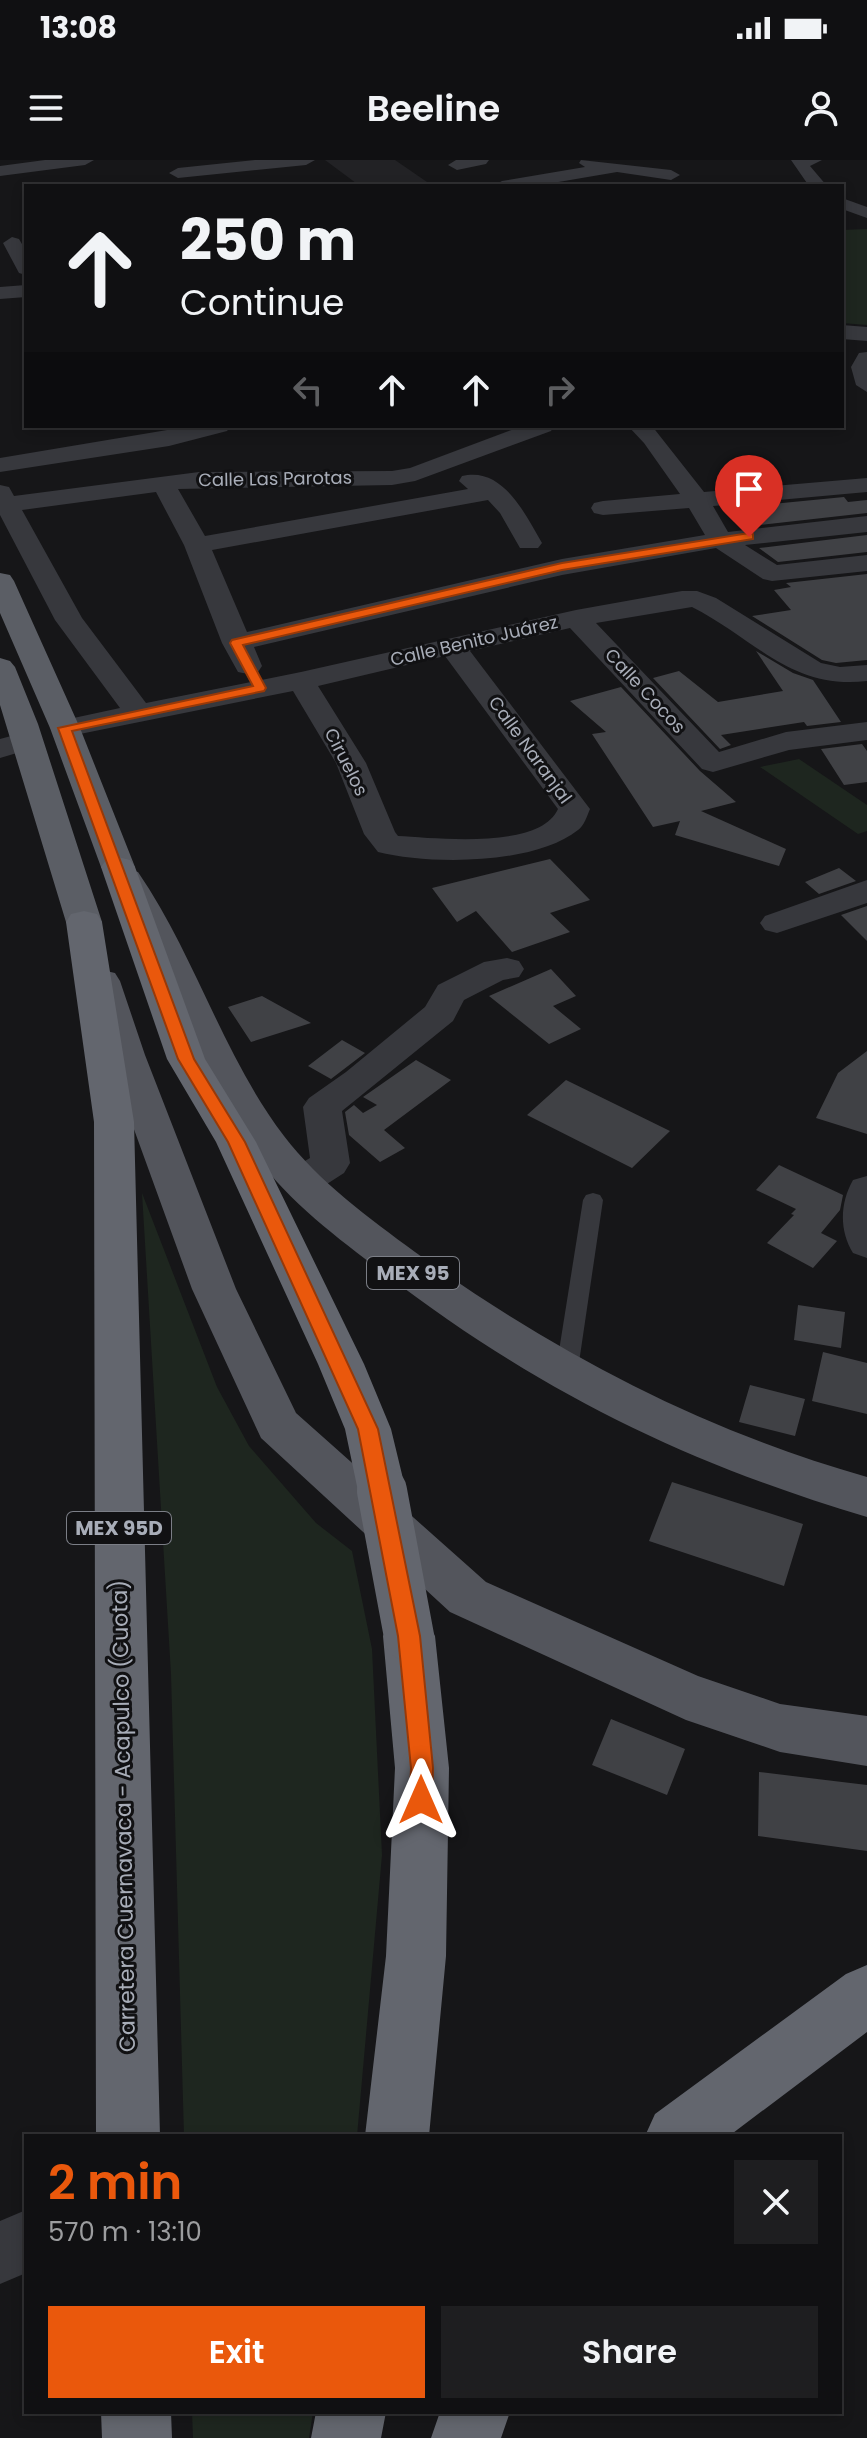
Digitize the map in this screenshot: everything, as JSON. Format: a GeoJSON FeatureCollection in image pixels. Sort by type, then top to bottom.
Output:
{"type":"FeatureCollection","features":[{"type":"Feature","properties":{"kind":"highway","name":"MEX 95"},"geometry":{"type":"LineString","coordinates":[[0,581],[65,728],[118,867]]}},
{"type":"Feature","properties":{"kind":"highway"},"geometry":{"type":"LineString","coordinates":[[0,667],[23,724],[13,745],[84,922]]}},
{"type":"Feature","properties":{"kind":"highway"},"geometry":{"type":"LineString","coordinates":[[118,867],[186,1059],[236,1142],[341,1364],[368,1429],[382,1491],[409,1636],[422,1768],[416,1956],[397,2134]]}},
{"type":"Feature","properties":{"kind":"highway","name":"Carretera Cuernavaca - Acapulco (Cuota)"},"geometry":{"type":"LineString","coordinates":[[84,922],[114,1122],[128,2134]]}},
{"type":"Feature","properties":{"kind":"highway"},"geometry":{"type":"LineString","coordinates":[[680,2134],[867,1995]]}},
{"type":"Feature","properties":{"kind":"highway"},"geometry":{"type":"LineString","coordinates":[[136,2414],[137,2438]]}},
{"type":"Feature","properties":{"kind":"highway"},"geometry":{"type":"LineString","coordinates":[[346,2438],[351,2414]]}},
{"type":"Feature","properties":{"kind":"highway"},"geometry":{"type":"LineString","coordinates":[[466,2438],[474,2414]]}},
{"type":"Feature","properties":{"kind":"main road","name":"MEX 95"},"geometry":{"type":"LineString","coordinates":[[118,867],[152,917],[194,1011],[260,1132],[302,1181],[347,1221],[452,1304],[566,1376],[672,1429],[818,1484],[867,1497]]}},
{"type":"Feature","properties":{"kind":"main road"},"geometry":{"type":"LineString","coordinates":[[84,922],[126,1055],[214,1289],[278,1425],[468,1597],[686,1696],[780,1728],[867,1741]]}},
{"type":"Feature","properties":{"kind":"street"},"geometry":{"type":"LineString","coordinates":[[177,173],[306,160]]}},
{"type":"Feature","properties":{"kind":"street"},"geometry":{"type":"LineString","coordinates":[[457,165],[480,160]]}},
{"type":"Feature","properties":{"kind":"street"},"geometry":{"type":"LineString","coordinates":[[575,160],[671,175]]}},
{"type":"Feature","properties":{"kind":"street"},"geometry":{"type":"LineString","coordinates":[[813,160],[798,162],[816,184]]}},
{"type":"Feature","properties":{"kind":"street"},"geometry":{"type":"LineString","coordinates":[[0,171],[83,165]]}},
{"type":"Feature","properties":{"kind":"street"},"geometry":{"type":"LineString","coordinates":[[514,184],[613,168]]}},
{"type":"Feature","properties":{"kind":"street"},"geometry":{"type":"LineString","coordinates":[[846,194],[867,213]]}},
{"type":"Feature","properties":{"kind":"street"},"geometry":{"type":"LineString","coordinates":[[12,243],[24,265]]}},
{"type":"Feature","properties":{"kind":"street"},"geometry":{"type":"LineString","coordinates":[[0,293],[24,291]]}},
{"type":"Feature","properties":{"kind":"street"},"geometry":{"type":"LineString","coordinates":[[844,332],[867,334]]}},
{"type":"Feature","properties":{"kind":"street"},"geometry":{"type":"LineString","coordinates":[[867,358],[862,367],[867,385]]}},
{"type":"Feature","properties":{"kind":"street"},"geometry":{"type":"LineString","coordinates":[[0,465],[169,439],[211,428]]}},
{"type":"Feature","properties":{"kind":"street","name":"Calle Las Parotas"},"geometry":{"type":"LineString","coordinates":[[2,500],[238,477],[392,478],[415,474],[537,428]]}},
{"type":"Feature","properties":{"kind":"street"},"geometry":{"type":"LineString","coordinates":[[641,428],[652,438],[698,501],[720,540],[772,573],[867,563]]}},
{"type":"Feature","properties":{"kind":"street"},"geometry":{"type":"LineString","coordinates":[[432,466],[496,491],[504,499],[529,543]]}},
{"type":"Feature","properties":{"kind":"street"},"geometry":{"type":"LineString","coordinates":[[164,485],[197,545],[236,643],[260,688]]}},
{"type":"Feature","properties":{"kind":"street"},"geometry":{"type":"LineString","coordinates":[[603,508],[867,485]]}},
{"type":"Feature","properties":{"kind":"street"},"geometry":{"type":"LineString","coordinates":[[197,545],[496,491]]}},
{"type":"Feature","properties":{"kind":"street"},"geometry":{"type":"LineString","coordinates":[[2,500],[69,620],[138,712]]}},
{"type":"Feature","properties":{"kind":"street"},"geometry":{"type":"LineString","coordinates":[[236,643],[562,567],[720,540],[867,524]]}},
{"type":"Feature","properties":{"kind":"street","name":"Calle Benito Juárez"},"geometry":{"type":"LineString","coordinates":[[65,728],[301,681],[576,618],[682,599],[697,599],[812,670],[840,676],[867,673]]}},
{"type":"Feature","properties":{"kind":"street","name":"Calle Cocos"},"geometry":{"type":"LineString","coordinates":[[576,618],[713,763],[786,741],[867,731]]}},
{"type":"Feature","properties":{"kind":"street","name":"Calle Naranjal"},"geometry":{"type":"LineString","coordinates":[[389,845],[477,850],[530,843],[568,823],[574,809],[452,646]]}},
{"type":"Feature","properties":{"kind":"street","name":"Ciruelos"},"geometry":{"type":"LineString","coordinates":[[301,681],[351,763],[380,834],[389,845]]}},
{"type":"Feature","properties":{"kind":"street"},"geometry":{"type":"LineString","coordinates":[[777,923],[867,890]]}},
{"type":"Feature","properties":{"kind":"street"},"geometry":{"type":"LineString","coordinates":[[302,1181],[330,1163],[322,1107],[359,1081],[440,1013],[450,993],[496,970],[507,969]]}},
{"type":"Feature","properties":{"kind":"street"},"geometry":{"type":"LineString","coordinates":[[867,1190],[863,1230],[867,1243]]}},
{"type":"Feature","properties":{"kind":"street"},"geometry":{"type":"LineString","coordinates":[[0,2253],[24,2242]]}},
{"type":"Feature","properties":{"kind":"lane"},"geometry":{"type":"LineString","coordinates":[[566,1376],[593,1200]]}},
{"type":"Feature","properties":{"kind":"shaded area"},"geometry":{"type":"Polygon","coordinates":[[[325,160],[395,160],[427,182],[394,184],[357,184],[325,160]]]}},
{"type":"Feature","properties":{"kind":"shaded area"},"geometry":{"type":"Polygon","coordinates":[[[867,229],[867,325],[844,323],[844,230],[867,229]]]}},
{"type":"Feature","properties":{"kind":"shaded area"},"geometry":{"type":"Polygon","coordinates":[[[799,759],[867,805],[867,831],[858,834],[760,767],[799,759]]]}},
{"type":"Feature","properties":{"kind":"shaded area"},"geometry":{"type":"Polygon","coordinates":[[[142,1193],[217,1387],[249,1446],[316,1523],[352,1551],[372,1649],[382,1855],[357,2134],[184,2134],[171,1674],[142,1193]]]}},
{"type":"Feature","properties":{"kind":"shaded area"},"geometry":{"type":"Polygon","coordinates":[[[192,2414],[313,2414],[309,2438],[193,2438],[192,2414]]]}},
{"type":"Feature","properties":{"kind":"building"},"geometry":{"type":"Polygon","coordinates":[[[844,497],[848,502],[867,500],[867,513],[750,526],[739,514],[758,512],[752,506],[844,497]]]}},
{"type":"Feature","properties":{"kind":"building"},"geometry":{"type":"Polygon","coordinates":[[[867,535],[867,552],[778,562],[759,548],[867,535]]]}},
{"type":"Feature","properties":{"kind":"building"},"geometry":{"type":"Polygon","coordinates":[[[867,574],[867,660],[836,663],[822,660],[752,616],[791,610],[774,590],[791,587],[786,583],[867,574]]]}},
{"type":"Feature","properties":{"kind":"building"},"geometry":{"type":"Polygon","coordinates":[[[756,651],[793,673],[813,680],[841,722],[807,726],[804,722],[721,735],[731,745],[720,749],[653,678],[679,671],[718,702],[783,691],[756,651]]]}},
{"type":"Feature","properties":{"kind":"building"},"geometry":{"type":"Polygon","coordinates":[[[621,687],[700,771],[736,802],[701,811],[786,849],[779,866],[675,835],[680,821],[653,827],[592,734],[606,732],[570,701],[621,687]]]}},
{"type":"Feature","properties":{"kind":"building"},"geometry":{"type":"Polygon","coordinates":[[[862,744],[867,751],[867,782],[844,785],[821,749],[862,744]]]}},
{"type":"Feature","properties":{"kind":"building"},"geometry":{"type":"Polygon","coordinates":[[[550,859],[590,900],[550,913],[570,932],[512,952],[476,911],[457,922],[432,888],[550,859]]]}},
{"type":"Feature","properties":{"kind":"building"},"geometry":{"type":"Polygon","coordinates":[[[839,868],[856,881],[819,894],[805,882],[839,868]]]}},
{"type":"Feature","properties":{"kind":"building"},"geometry":{"type":"Polygon","coordinates":[[[867,906],[867,941],[841,915],[867,906]]]}},
{"type":"Feature","properties":{"kind":"building"},"geometry":{"type":"Polygon","coordinates":[[[551,969],[576,996],[553,1006],[581,1029],[549,1044],[489,996],[551,969]]]}},
{"type":"Feature","properties":{"kind":"building"},"geometry":{"type":"Polygon","coordinates":[[[262,996],[311,1023],[251,1042],[228,1007],[262,996]]]}},
{"type":"Feature","properties":{"kind":"building"},"geometry":{"type":"Polygon","coordinates":[[[342,1040],[365,1053],[331,1079],[308,1066],[342,1040]]]}},
{"type":"Feature","properties":{"kind":"building"},"geometry":{"type":"Polygon","coordinates":[[[867,1051],[867,1134],[816,1118],[838,1073],[867,1051]]]}},
{"type":"Feature","properties":{"kind":"building"},"geometry":{"type":"Polygon","coordinates":[[[416,1060],[451,1080],[384,1130],[405,1148],[380,1162],[349,1135],[345,1112],[354,1105],[363,1113],[377,1105],[363,1097],[416,1060]]]}},
{"type":"Feature","properties":{"kind":"building"},"geometry":{"type":"Polygon","coordinates":[[[566,1080],[670,1131],[632,1168],[527,1115],[566,1080]]]}},
{"type":"Feature","properties":{"kind":"building"},"geometry":{"type":"Polygon","coordinates":[[[779,1165],[843,1195],[840,1210],[821,1233],[837,1241],[813,1268],[767,1243],[796,1209],[756,1190],[779,1165]]]}},
{"type":"Feature","properties":{"kind":"building"},"geometry":{"type":"Polygon","coordinates":[[[798,1305],[845,1312],[841,1348],[794,1340],[798,1305]]]}},
{"type":"Feature","properties":{"kind":"building"},"geometry":{"type":"Polygon","coordinates":[[[823,1352],[867,1363],[867,1414],[812,1401],[823,1352]]]}},
{"type":"Feature","properties":{"kind":"building"},"geometry":{"type":"Polygon","coordinates":[[[750,1385],[805,1399],[795,1436],[739,1422],[750,1385]]]}},
{"type":"Feature","properties":{"kind":"building"},"geometry":{"type":"Polygon","coordinates":[[[672,1482],[803,1524],[784,1586],[649,1541],[672,1482]]]}},
{"type":"Feature","properties":{"kind":"building"},"geometry":{"type":"Polygon","coordinates":[[[611,1719],[685,1749],[667,1795],[592,1765],[611,1719]]]}},
{"type":"Feature","properties":{"kind":"building"},"geometry":{"type":"Polygon","coordinates":[[[759,1772],[867,1785],[867,1851],[758,1836],[759,1772]]]}},
{"type":"Feature","properties":{"kind":"route"},"geometry":{"type":"LineString","coordinates":[[421,1800],[422,1768],[409,1636],[368,1429],[341,1364],[236,1142],[186,1059],[65,728],[260,688],[236,643],[562,567],[749,537]]}}]}
